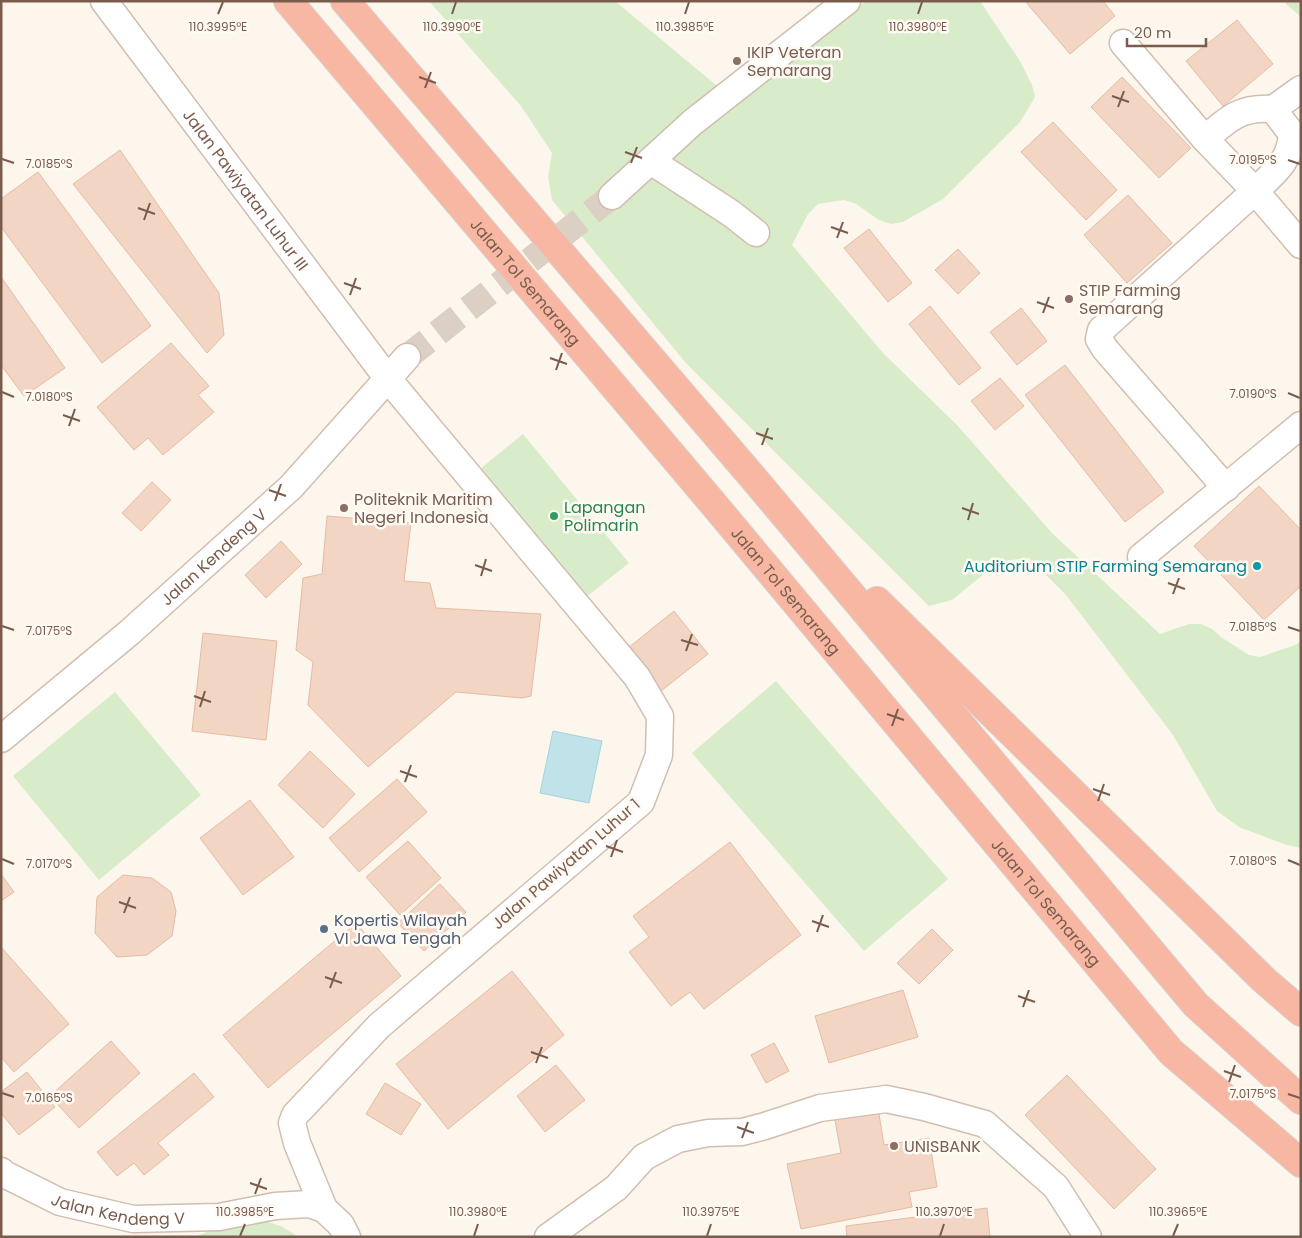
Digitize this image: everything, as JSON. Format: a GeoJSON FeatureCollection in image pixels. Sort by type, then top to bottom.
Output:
{"type":"FeatureCollection","features":[{"type":"Feature","properties":{"kind":"highway","name":"Jalan Tol Semarang"},"geometry":{"type":"LineString","coordinates":[[288,1],[729,522],[1171,1052],[1301,1164]]}},
{"type":"Feature","properties":{"kind":"highway"},"geometry":{"type":"LineString","coordinates":[[345,1],[755,480],[1196,1005],[1301,1100]]}},
{"type":"Feature","properties":{"kind":"highway"},"geometry":{"type":"LineString","coordinates":[[755,480],[1125,845],[1264,980],[1301,1012]]}},
{"type":"Feature","properties":{"kind":"street","name":"Jalan Pawiyatan Luhur III"},"geometry":{"type":"LineString","coordinates":[[104,1],[388,379]]}},
{"type":"Feature","properties":{"kind":"street"},"geometry":{"type":"LineString","coordinates":[[612,196],[693,122],[847,1]]}},
{"type":"Feature","properties":{"kind":"street"},"geometry":{"type":"LineString","coordinates":[[1123,43],[1205,139],[1255,191],[1301,245]]}},
{"type":"Feature","properties":{"kind":"street"},"geometry":{"type":"LineString","coordinates":[[1205,139],[1230,117],[1254,108],[1273,109],[1301,89]]}},
{"type":"Feature","properties":{"kind":"street"},"geometry":{"type":"LineString","coordinates":[[1226,488],[1099,340],[1101,330],[1255,191],[1286,159],[1291,145],[1292,134],[1273,109]]}},
{"type":"Feature","properties":{"kind":"street"},"geometry":{"type":"LineString","coordinates":[[651,160],[732,214],[756,233]]}},
{"type":"Feature","properties":{"kind":"street","name":"Jalan Kendeng V"},"geometry":{"type":"LineString","coordinates":[[1,738],[130,632],[291,487],[407,357]]}},
{"type":"Feature","properties":{"kind":"street","name":"Jalan Pawiyatan Luhur 1"},"geometry":{"type":"LineString","coordinates":[[324,1210],[297,1143],[292,1122],[295,1115],[379,1026],[641,802],[659,755],[660,716],[637,677],[388,379]]}},
{"type":"Feature","properties":{"kind":"street"},"geometry":{"type":"LineString","coordinates":[[1141,557],[1301,425]]}},
{"type":"Feature","properties":{"kind":"street"},"geometry":{"type":"LineString","coordinates":[[548,1237],[616,1188],[644,1158],[678,1139],[708,1132],[742,1132],[820,1108],[886,1099],[924,1107],[985,1124],[1056,1187],[1088,1237]]}},
{"type":"Feature","properties":{"kind":"street","name":"Jalan Kendeng V"},"geometry":{"type":"LineString","coordinates":[[1,1171],[60,1202],[134,1219],[219,1218],[275,1206],[309,1204],[324,1210]]}},
{"type":"Feature","properties":{"kind":"street"},"geometry":{"type":"LineString","coordinates":[[324,1210],[341,1225],[348,1237]]}},
{"type":"Feature","properties":{"kind":"green space"},"geometry":{"type":"Polygon","coordinates":[[[429,1],[615,1],[734,100],[866,1],[980,1],[1020,61],[1032,85],[1035,97],[1020,122],[943,199],[903,222],[891,224],[879,220],[856,204],[844,200],[818,204],[808,214],[792,245],[883,353],[957,425],[1052,533],[1160,634],[1189,624],[1201,624],[1212,629],[1249,655],[1260,657],[1295,645],[1301,641],[1301,848],[1287,845],[1239,827],[1217,811],[1173,735],[1066,595],[1029,558],[1000,561],[952,600],[929,606],[685,362],[552,200],[548,177],[552,153],[521,106],[429,1]]]}},
{"type":"Feature","properties":{"kind":"green space"},"geometry":{"type":"Polygon","coordinates":[[[1285,1],[1301,1],[1301,17],[1286,4],[1285,1]]]}},
{"type":"Feature","properties":{"kind":"green space","name":"Lapangan Polimarin"},"geometry":{"type":"Polygon","coordinates":[[[523,434],[629,563],[585,598],[480,469],[523,434]]]}},
{"type":"Feature","properties":{"kind":"green space"},"geometry":{"type":"Polygon","coordinates":[[[776,681],[948,879],[864,951],[692,753],[776,681]]]}},
{"type":"Feature","properties":{"kind":"green space"},"geometry":{"type":"Polygon","coordinates":[[[115,692],[201,795],[99,880],[13,776],[115,692]]]}},
{"type":"Feature","properties":{"kind":"green space"},"geometry":{"type":"Polygon","coordinates":[[[257,1219],[281,1226],[299,1237],[194,1237],[220,1227],[257,1219]]]}},
{"type":"Feature","properties":{"kind":"water"},"geometry":{"type":"Polygon","coordinates":[[[553,731],[602,741],[589,803],[540,793],[553,731]]]}},
{"type":"Feature","properties":{"kind":"building"},"geometry":{"type":"Polygon","coordinates":[[[1025,1],[1103,1],[1115,16],[1070,54],[1025,1]]]}},
{"type":"Feature","properties":{"kind":"building"},"geometry":{"type":"Polygon","coordinates":[[[1237,20],[1273,64],[1223,106],[1186,61],[1237,20]]]}},
{"type":"Feature","properties":{"kind":"building"},"geometry":{"type":"Polygon","coordinates":[[[1122,77],[1191,148],[1159,178],[1091,107],[1122,77]]]}},
{"type":"Feature","properties":{"kind":"building"},"geometry":{"type":"Polygon","coordinates":[[[1053,122],[1117,190],[1086,220],[1021,152],[1053,122]]]}},
{"type":"Feature","properties":{"kind":"building"},"geometry":{"type":"Polygon","coordinates":[[[120,150],[219,293],[224,335],[207,353],[73,184],[120,150]]]}},
{"type":"Feature","properties":{"kind":"building"},"geometry":{"type":"Polygon","coordinates":[[[38,172],[151,326],[102,363],[1,227],[1,199],[38,172]]]}},
{"type":"Feature","properties":{"kind":"building"},"geometry":{"type":"Polygon","coordinates":[[[1128,195],[1172,243],[1127,283],[1084,235],[1128,195]]]}},
{"type":"Feature","properties":{"kind":"building"},"geometry":{"type":"Polygon","coordinates":[[[869,229],[912,283],[888,302],[844,248],[869,229]]]}},
{"type":"Feature","properties":{"kind":"building"},"geometry":{"type":"Polygon","coordinates":[[[958,249],[980,273],[958,294],[935,270],[958,249]]]}},
{"type":"Feature","properties":{"kind":"building"},"geometry":{"type":"Polygon","coordinates":[[[1,277],[65,368],[24,396],[1,365],[1,277]]]}},
{"type":"Feature","properties":{"kind":"building"},"geometry":{"type":"Polygon","coordinates":[[[930,306],[981,368],[959,385],[909,324],[930,306]]]}},
{"type":"Feature","properties":{"kind":"building"},"geometry":{"type":"Polygon","coordinates":[[[1021,308],[1047,341],[1017,365],[990,332],[1021,308]]]}},
{"type":"Feature","properties":{"kind":"building"},"geometry":{"type":"Polygon","coordinates":[[[171,343],[209,386],[198,395],[214,412],[163,455],[148,438],[134,450],[97,407],[171,343]]]}},
{"type":"Feature","properties":{"kind":"building"},"geometry":{"type":"Polygon","coordinates":[[[1065,365],[1164,492],[1125,522],[1025,395],[1065,365]]]}},
{"type":"Feature","properties":{"kind":"building"},"geometry":{"type":"Polygon","coordinates":[[[1000,378],[1024,406],[995,430],[971,401],[1000,378]]]}},
{"type":"Feature","properties":{"kind":"building"},"geometry":{"type":"Polygon","coordinates":[[[152,482],[171,500],[141,531],[122,513],[152,482]]]}},
{"type":"Feature","properties":{"kind":"building","name":"Auditorium STIP Farming Semarang"},"geometry":{"type":"Polygon","coordinates":[[[1259,486],[1301,530],[1301,586],[1264,620],[1194,546],[1259,486]]]}},
{"type":"Feature","properties":{"kind":"building"},"geometry":{"type":"Polygon","coordinates":[[[327,516],[411,523],[404,581],[430,583],[436,608],[541,614],[531,696],[522,698],[456,692],[368,767],[308,705],[313,662],[296,650],[303,578],[322,574],[327,516]]]}},
{"type":"Feature","properties":{"kind":"building"},"geometry":{"type":"Polygon","coordinates":[[[281,541],[302,564],[266,598],[245,575],[281,541]]]}},
{"type":"Feature","properties":{"kind":"building"},"geometry":{"type":"Polygon","coordinates":[[[674,611],[708,654],[661,691],[628,648],[674,611]]]}},
{"type":"Feature","properties":{"kind":"building"},"geometry":{"type":"Polygon","coordinates":[[[203,633],[277,641],[266,740],[192,731],[203,633]]]}},
{"type":"Feature","properties":{"kind":"building"},"geometry":{"type":"Polygon","coordinates":[[[310,751],[355,794],[323,828],[278,785],[310,751]]]}},
{"type":"Feature","properties":{"kind":"building"},"geometry":{"type":"Polygon","coordinates":[[[397,779],[427,812],[359,872],[329,838],[397,779]]]}},
{"type":"Feature","properties":{"kind":"building"},"geometry":{"type":"Polygon","coordinates":[[[250,800],[294,857],[243,895],[200,838],[250,800]]]}},
{"type":"Feature","properties":{"kind":"building"},"geometry":{"type":"Polygon","coordinates":[[[408,841],[441,878],[400,915],[366,877],[408,841]]]}},
{"type":"Feature","properties":{"kind":"building"},"geometry":{"type":"Polygon","coordinates":[[[730,842],[801,935],[704,1009],[690,992],[671,1006],[629,952],[649,937],[633,916],[730,842]]]}},
{"type":"Feature","properties":{"kind":"building"},"geometry":{"type":"Polygon","coordinates":[[[1,874],[14,892],[1,901],[1,874]]]}},
{"type":"Feature","properties":{"kind":"building"},"geometry":{"type":"Polygon","coordinates":[[[123,875],[152,878],[171,892],[176,911],[172,936],[147,955],[117,957],[95,933],[97,897],[123,875]]]}},
{"type":"Feature","properties":{"kind":"building"},"geometry":{"type":"Polygon","coordinates":[[[440,884],[466,912],[424,951],[398,923],[440,884]]]}},
{"type":"Feature","properties":{"kind":"building"},"geometry":{"type":"Polygon","coordinates":[[[356,923],[401,976],[268,1088],[223,1035],[356,923]]]}},
{"type":"Feature","properties":{"kind":"building"},"geometry":{"type":"Polygon","coordinates":[[[932,929],[953,950],[919,984],[897,963],[932,929]]]}},
{"type":"Feature","properties":{"kind":"building"},"geometry":{"type":"Polygon","coordinates":[[[1,947],[69,1024],[14,1072],[1,1057],[1,947]]]}},
{"type":"Feature","properties":{"kind":"building"},"geometry":{"type":"Polygon","coordinates":[[[512,971],[564,1035],[448,1129],[396,1064],[512,971]]]}},
{"type":"Feature","properties":{"kind":"building"},"geometry":{"type":"Polygon","coordinates":[[[903,990],[918,1037],[829,1063],[815,1016],[903,990]]]}},
{"type":"Feature","properties":{"kind":"building"},"geometry":{"type":"Polygon","coordinates":[[[111,1041],[140,1073],[79,1128],[50,1096],[111,1041]]]}},
{"type":"Feature","properties":{"kind":"building"},"geometry":{"type":"Polygon","coordinates":[[[774,1043],[789,1071],[766,1083],[751,1055],[774,1043]]]}},
{"type":"Feature","properties":{"kind":"building"},"geometry":{"type":"Polygon","coordinates":[[[556,1065],[585,1100],[545,1132],[517,1096],[556,1065]]]}},
{"type":"Feature","properties":{"kind":"building"},"geometry":{"type":"Polygon","coordinates":[[[27,1072],[55,1107],[19,1135],[1,1113],[1,1092],[27,1072]]]}},
{"type":"Feature","properties":{"kind":"building"},"geometry":{"type":"Polygon","coordinates":[[[194,1073],[214,1097],[158,1143],[169,1155],[144,1175],[134,1163],[117,1176],[97,1152],[194,1073]]]}},
{"type":"Feature","properties":{"kind":"building"},"geometry":{"type":"Polygon","coordinates":[[[1067,1075],[1156,1169],[1114,1209],[1025,1115],[1067,1075]]]}},
{"type":"Feature","properties":{"kind":"building"},"geometry":{"type":"Polygon","coordinates":[[[385,1083],[421,1104],[401,1135],[366,1114],[385,1083]]]}},
{"type":"Feature","properties":{"kind":"building"},"geometry":{"type":"Polygon","coordinates":[[[877,1102],[884,1145],[929,1138],[937,1187],[909,1192],[912,1207],[801,1229],[787,1164],[841,1153],[833,1110],[877,1102]]]}},
{"type":"Feature","properties":{"kind":"building"},"geometry":{"type":"Polygon","coordinates":[[[987,1208],[990,1237],[847,1237],[846,1226],[987,1208]]]}},
{"type":"Feature","properties":{"kind":"tunnel"},"geometry":{"type":"LineString","coordinates":[[407,357],[612,196]]}},
{"type":"Feature","properties":{"kind":"place","name":"IKIP Veteran Semarang"},"geometry":{"type":"Point","coordinates":[737,61]}},
{"type":"Feature","properties":{"kind":"place","name":"STIP Farming Semarang"},"geometry":{"type":"Point","coordinates":[1069,299]}},
{"type":"Feature","properties":{"kind":"place","name":"Politeknik Maritim Negeri Indonesia"},"geometry":{"type":"Point","coordinates":[344,508]}},
{"type":"Feature","properties":{"kind":"place","name":"Lapangan Polimarin"},"geometry":{"type":"Point","coordinates":[554,516]}},
{"type":"Feature","properties":{"kind":"place","name":"Auditorium STIP Farming Semarang"},"geometry":{"type":"Point","coordinates":[1257,566]}},
{"type":"Feature","properties":{"kind":"place","name":"Kopertis Wilayah VI Jawa Tengah"},"geometry":{"type":"Point","coordinates":[324,929]}},
{"type":"Feature","properties":{"kind":"place","name":"UNISBANK"},"geometry":{"type":"Point","coordinates":[894,1146]}}]}
